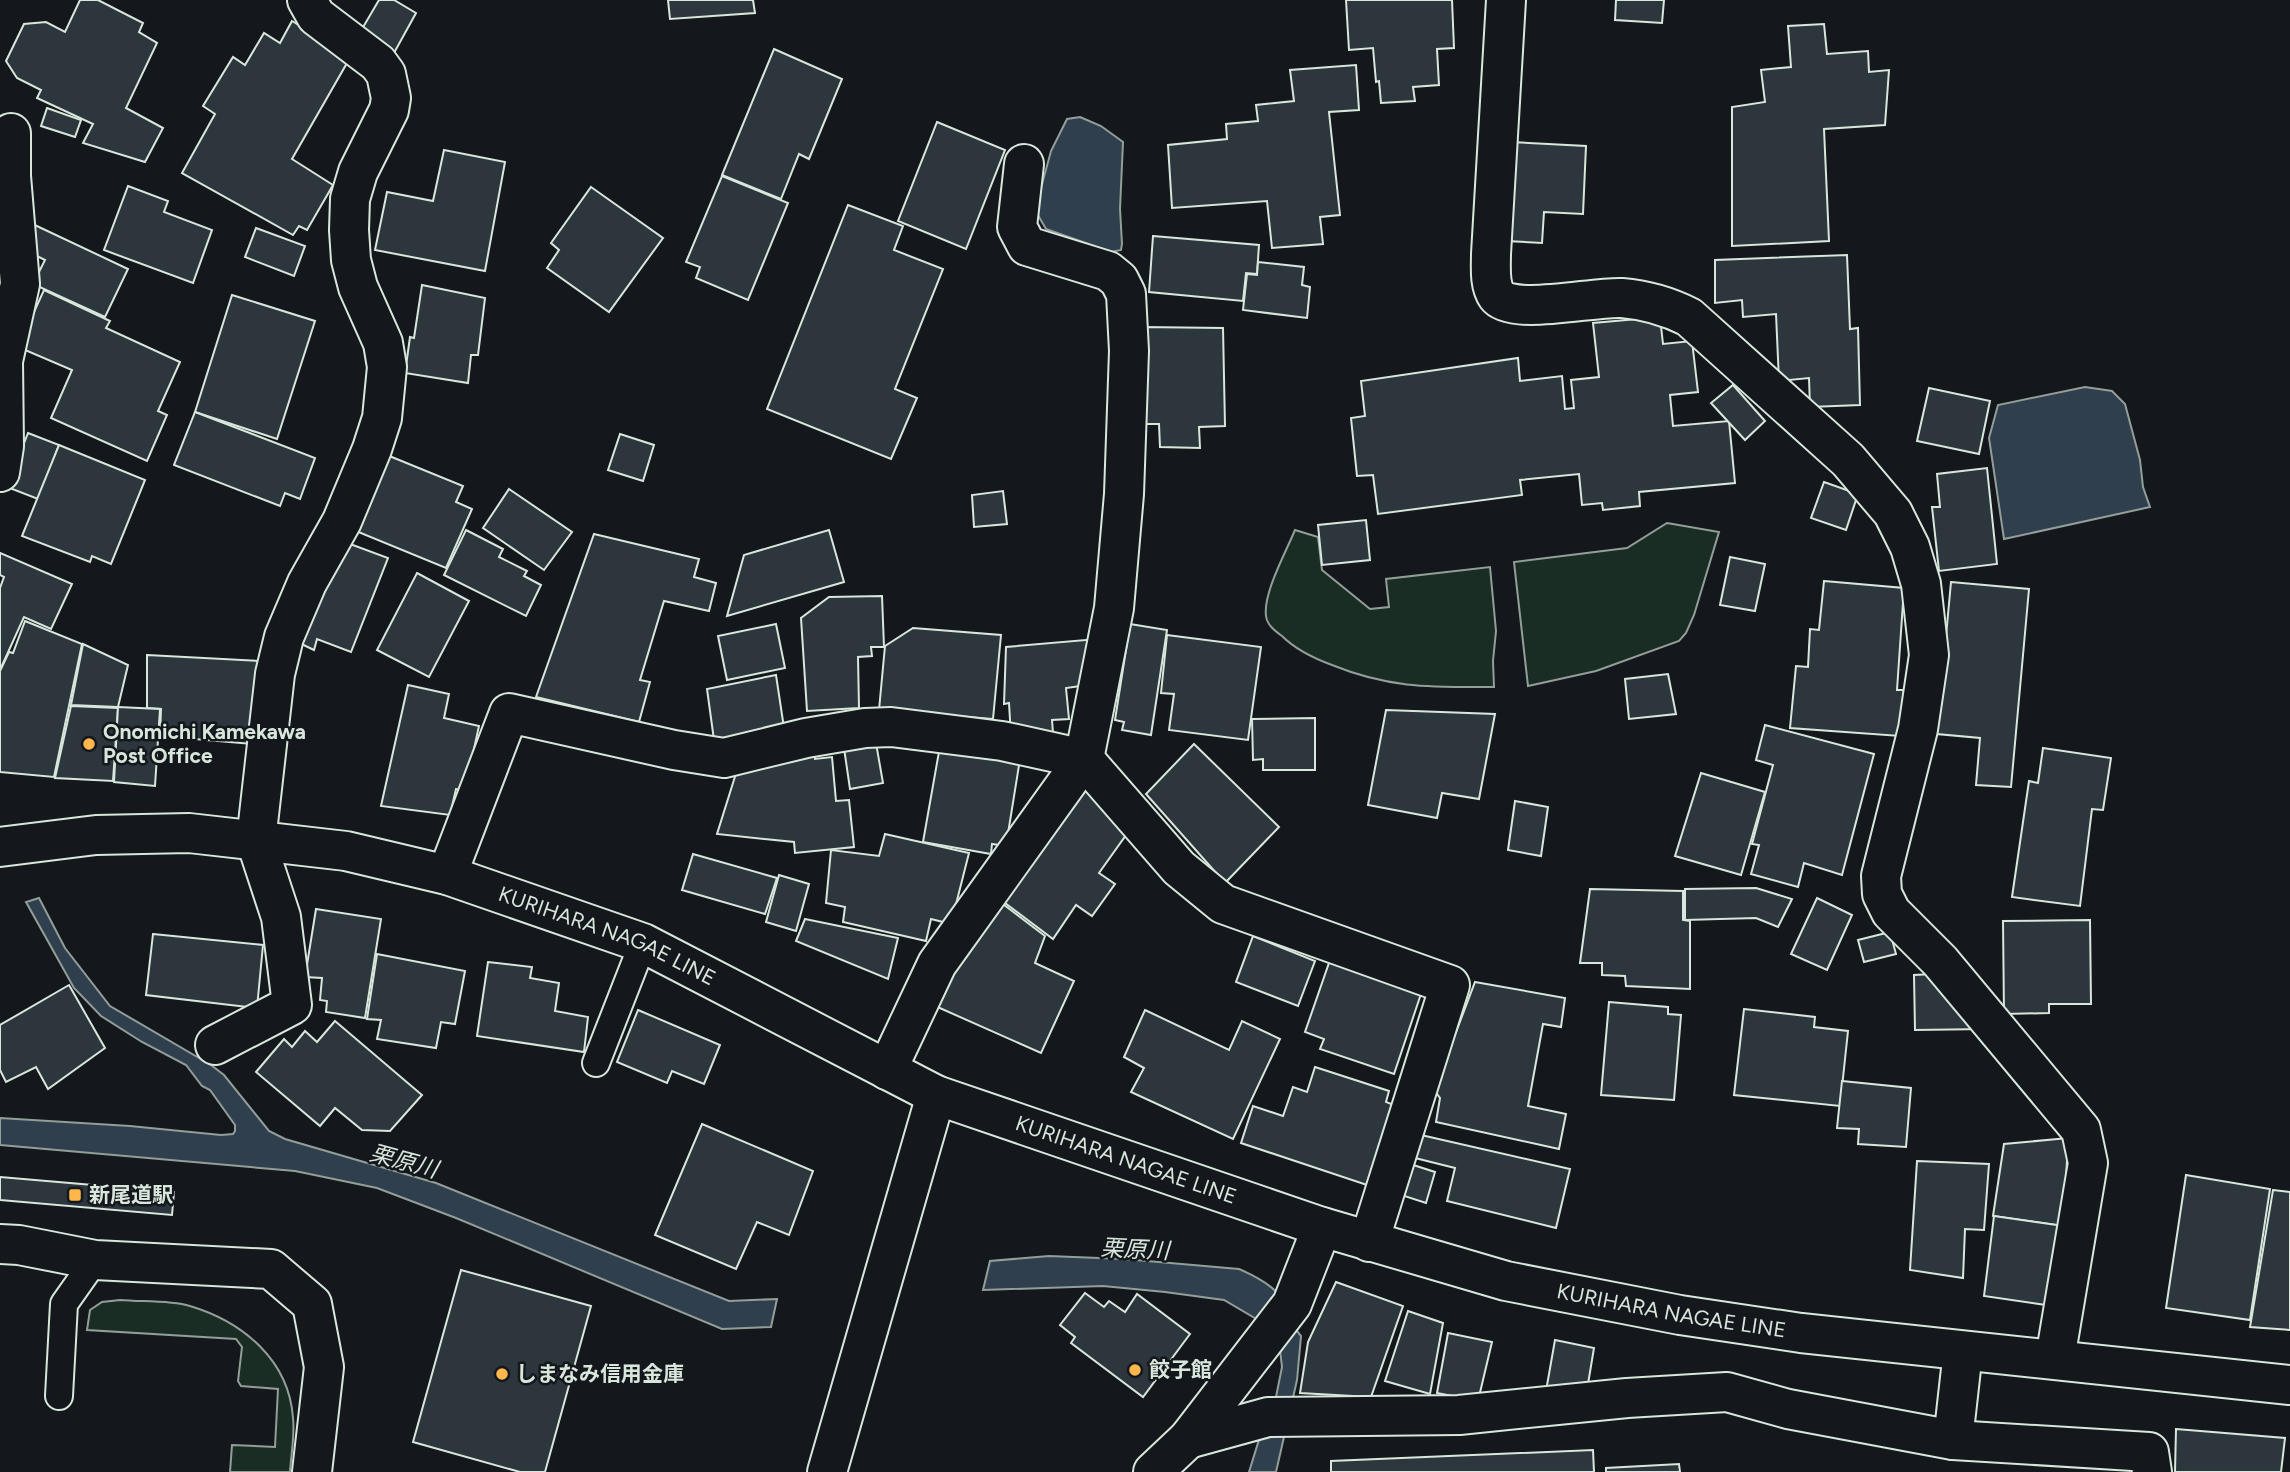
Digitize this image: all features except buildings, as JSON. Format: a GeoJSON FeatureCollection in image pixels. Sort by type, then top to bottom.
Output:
{"type":"FeatureCollection","features":[{"type":"Feature","properties":{"kind":"street"},"geometry":{"type":"LineString","coordinates":[[215,1045],[292,1005],[281,917],[256,841],[275,674],[284,637],[307,583],[342,521],[373,449],[382,418],[385,390],[387,367],[383,343],[358,287],[351,260],[349,230],[350,199],[358,172],[389,110],[390,84],[378,64],[316,16],[307,0]]}},
{"type":"Feature","properties":{"kind":"street"},"geometry":{"type":"LineString","coordinates":[[1506,0],[1491,254],[1496,295],[1508,304],[1529,306],[1584,299],[1620,298],[1662,304],[1689,317],[1848,460],[1893,513],[1910,547],[1921,584],[1928,655],[1918,729],[1881,876],[1882,894],[1891,912],[1940,961],[2081,1130],[2088,1163],[2055,1359]]}},
{"type":"Feature","properties":{"kind":"street"},"geometry":{"type":"LineString","coordinates":[[0,472],[4,446],[3,361],[20,284],[11,176],[12,133]]}},
{"type":"Feature","properties":{"kind":"street"},"geometry":{"type":"LineString","coordinates":[[887,1070],[937,964],[1084,759],[1115,608],[1125,481],[1129,351],[1126,294],[1119,280],[1108,271],[1027,246],[1017,227],[1024,164]]}},
{"type":"Feature","properties":{"kind":"street"},"geometry":{"type":"LineString","coordinates":[[447,875],[509,713],[674,750],[724,758],[806,738],[865,728],[891,727],[1002,741],[1084,759],[1179,868],[1223,904],[1450,985],[1369,1242]]}},
{"type":"Feature","properties":{"kind":"street","name":"KURIHARA NAGAE LINE"},"geometry":{"type":"LineString","coordinates":[[2,842],[96,835],[189,833],[346,851],[447,875],[643,943],[936,1095],[1322,1227],[1506,1281],[1679,1315],[1801,1333],[2290,1385]]}},
{"type":"Feature","properties":{"kind":"street"},"geometry":{"type":"LineString","coordinates":[[827,1472],[936,1095]]}},
{"type":"Feature","properties":{"kind":"street"},"geometry":{"type":"LineString","coordinates":[[1153,1472],[1188,1439],[1293,1304],[1322,1227]]}},
{"type":"Feature","properties":{"kind":"street"},"geometry":{"type":"LineString","coordinates":[[0,1244],[95,1259],[271,1269],[312,1304],[324,1367],[312,1472]]}},
{"type":"Feature","properties":{"kind":"street"},"geometry":{"type":"LineString","coordinates":[[1953,1440],[1963,1351]]}},
{"type":"Feature","properties":{"kind":"street"},"geometry":{"type":"LineString","coordinates":[[1188,1439],[1283,1417],[1460,1415],[1627,1398],[1727,1392],[1788,1409],[1953,1440],[2148,1452],[2152,1472]]}},
{"type":"Feature","properties":{"kind":"lane"},"geometry":{"type":"LineString","coordinates":[[596,1063],[643,943]]}},
{"type":"Feature","properties":{"kind":"lane"},"geometry":{"type":"LineString","coordinates":[[52,1251],[64,1304],[60,1396]]}},
{"type":"Feature","properties":{"kind":"lane"},"geometry":{"type":"LineString","coordinates":[[64,1304],[95,1259]]}},
{"type":"Feature","properties":{"kind":"green space"},"geometry":{"type":"Polygon","coordinates":[[[1667,523],[1719,532],[1686,633],[1679,641],[1596,671],[1528,686],[1514,562],[1627,548],[1667,523]]]}},
{"type":"Feature","properties":{"kind":"green space"},"geometry":{"type":"Polygon","coordinates":[[[1295,530],[1318,537],[1322,570],[1370,609],[1389,607],[1386,579],[1490,567],[1496,631],[1494,687],[1393,683],[1353,673],[1305,653],[1293,645],[1270,625],[1266,607],[1271,584],[1295,530]]]}},
{"type":"Feature","properties":{"kind":"green space"},"geometry":{"type":"Polygon","coordinates":[[[120,1300],[190,1306],[228,1322],[260,1346],[283,1378],[290,1397],[293,1438],[290,1472],[230,1472],[232,1445],[275,1447],[278,1389],[241,1386],[238,1381],[242,1347],[236,1339],[87,1330],[90,1310],[102,1302],[120,1300]]]}},
{"type":"Feature","properties":{"kind":"water"},"geometry":{"type":"Polygon","coordinates":[[[1080,117],[1101,126],[1123,142],[1121,250],[1111,252],[1046,229],[1035,210],[1051,151],[1067,119],[1080,117]]]}},
{"type":"Feature","properties":{"kind":"water"},"geometry":{"type":"Polygon","coordinates":[[[2085,387],[2112,391],[2125,404],[2150,507],[2004,539],[1989,438],[1998,405],[2085,387]]]}},
{"type":"Feature","properties":{"kind":"water"},"geometry":{"type":"Polygon","coordinates":[[[39,898],[65,948],[110,1006],[224,1075],[269,1131],[285,1139],[436,1183],[729,1301],[777,1299],[771,1327],[722,1329],[456,1218],[377,1188],[295,1171],[0,1145],[0,1118],[221,1135],[233,1134],[235,1131],[235,1125],[210,1090],[202,1086],[186,1065],[101,1016],[74,988],[26,902],[39,898]]]}},
{"type":"Feature","properties":{"kind":"water"},"geometry":{"type":"Polygon","coordinates":[[[1049,1256],[1124,1259],[1239,1269],[1274,1290],[1282,1299],[1301,1336],[1297,1380],[1276,1472],[1249,1472],[1262,1430],[1274,1407],[1282,1367],[1280,1350],[1258,1320],[1224,1300],[1165,1292],[1103,1286],[983,1290],[990,1261],[1049,1256]]]}},
{"type":"Feature","properties":{"kind":"place","name":"Onomichi Kamekawa Post Office"},"geometry":{"type":"Point","coordinates":[89,744]}},
{"type":"Feature","properties":{"kind":"place","name":"新尾道駅"},"geometry":{"type":"Point","coordinates":[75,1195]}},
{"type":"Feature","properties":{"kind":"place","name":"餃子館"},"geometry":{"type":"Point","coordinates":[1135,1370]}},
{"type":"Feature","properties":{"kind":"place","name":"しまなみ信用金庫"},"geometry":{"type":"Point","coordinates":[502,1374]}},
{"type":"Feature","properties":{"kind":"water label","name":"栗原川"},"geometry":{"type":"Point","coordinates":[404,1161]}},
{"type":"Feature","properties":{"kind":"water label","name":"栗原川"},"geometry":{"type":"Point","coordinates":[1135,1249]}}]}
